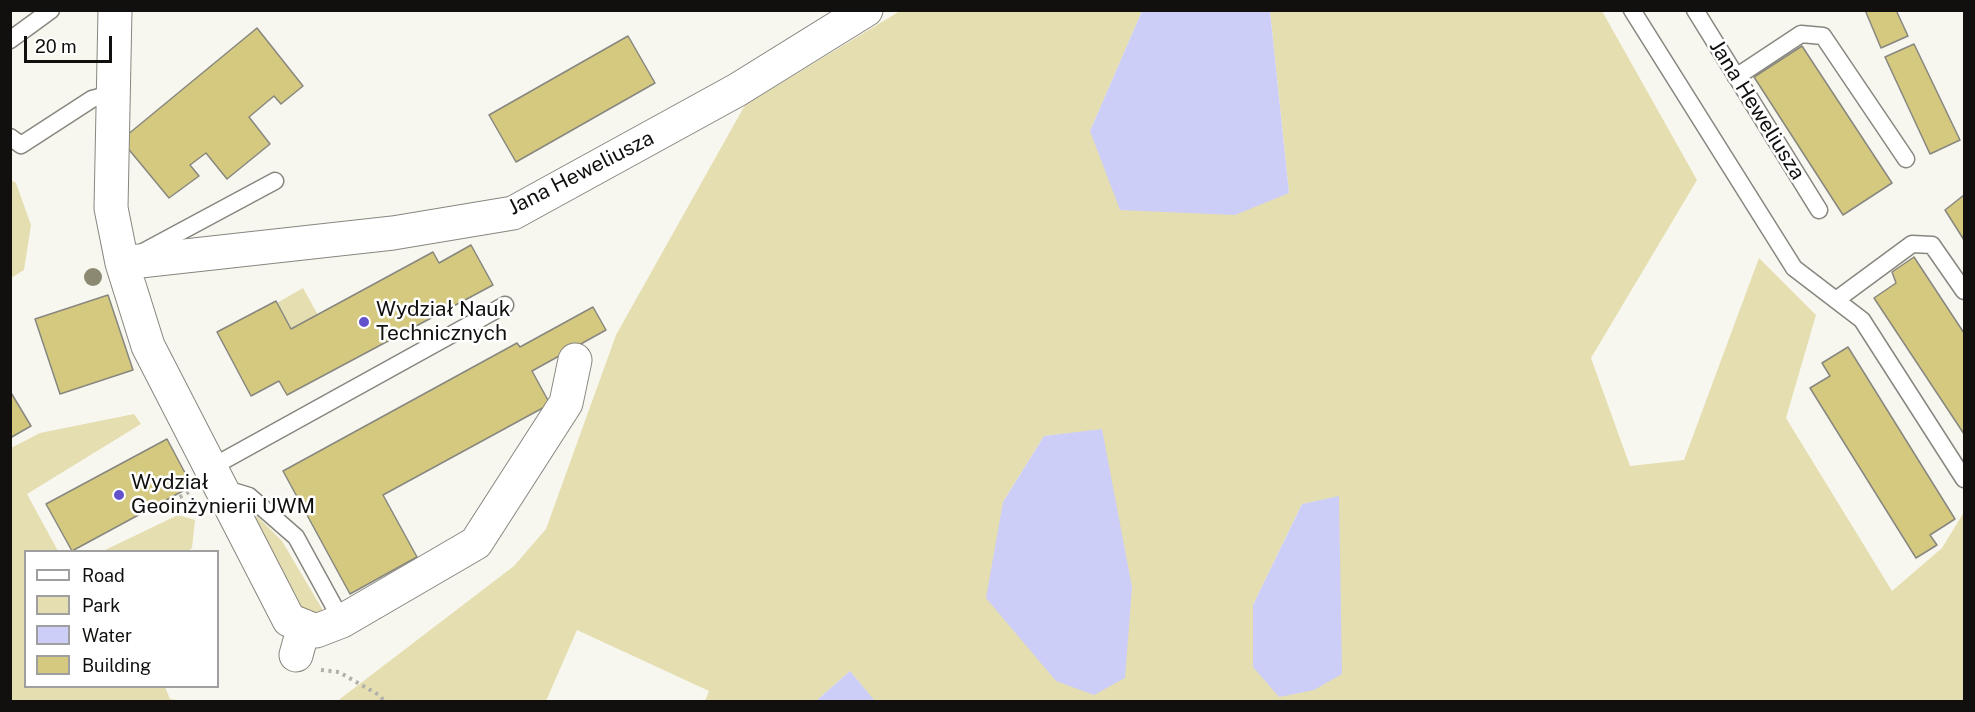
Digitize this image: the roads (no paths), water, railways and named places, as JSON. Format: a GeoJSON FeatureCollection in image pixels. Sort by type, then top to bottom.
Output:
{"type":"FeatureCollection","features":[{"type":"Feature","properties":{"kind":"street"},"geometry":{"type":"LineString","coordinates":[[115,10],[111,94],[111,208],[122,263],[148,346],[300,641],[316,631],[342,621],[476,543],[566,404],[575,360]]}},
{"type":"Feature","properties":{"kind":"street","name":"Jana Heweliusza"},"geometry":{"type":"LineString","coordinates":[[122,263],[393,233],[513,213],[737,90],[866,10]]}},
{"type":"Feature","properties":{"kind":"lane"},"geometry":{"type":"LineString","coordinates":[[10,40],[51,10]]}},
{"type":"Feature","properties":{"kind":"lane"},"geometry":{"type":"LineString","coordinates":[[1632,10],[1794,268],[1862,320],[1965,479]]}},
{"type":"Feature","properties":{"kind":"lane","name":"Jana Heweliusza"},"geometry":{"type":"LineString","coordinates":[[1695,10],[1820,210]]}},
{"type":"Feature","properties":{"kind":"lane"},"geometry":{"type":"LineString","coordinates":[[1736,76],[1801,34],[1823,36],[1906,159]]}},
{"type":"Feature","properties":{"kind":"lane"},"geometry":{"type":"LineString","coordinates":[[10,137],[21,145],[92,99],[111,94]]}},
{"type":"Feature","properties":{"kind":"lane"},"geometry":{"type":"LineString","coordinates":[[122,263],[275,180]]}},
{"type":"Feature","properties":{"kind":"lane"},"geometry":{"type":"LineString","coordinates":[[1836,300],[1912,244],[1932,245],[1965,291]]}},
{"type":"Feature","properties":{"kind":"lane"},"geometry":{"type":"LineString","coordinates":[[342,621],[296,537],[249,496],[217,478],[505,305]]}},
{"type":"Feature","properties":{"kind":"water"},"geometry":{"type":"Polygon","coordinates":[[[1142,11],[1270,11],[1289,193],[1235,215],[1120,210],[1090,131],[1142,11]]]}},
{"type":"Feature","properties":{"kind":"water"},"geometry":{"type":"Polygon","coordinates":[[[1102,429],[1132,587],[1125,678],[1094,695],[1056,681],[986,598],[1003,502],[1044,436],[1102,429]]]}},
{"type":"Feature","properties":{"kind":"water"},"geometry":{"type":"Polygon","coordinates":[[[1339,496],[1342,674],[1314,690],[1279,697],[1253,667],[1253,605],[1302,504],[1339,496]]]}},
{"type":"Feature","properties":{"kind":"water"},"geometry":{"type":"Polygon","coordinates":[[[850,671],[875,701],[816,701],[850,671]]]}},
{"type":"Feature","properties":{"kind":"place","name":"Wydział Nauk Technicznych"},"geometry":{"type":"Point","coordinates":[364,322]}},
{"type":"Feature","properties":{"kind":"place","name":"Wydział Geoinżynierii UWM"},"geometry":{"type":"Point","coordinates":[119,495]}}]}
